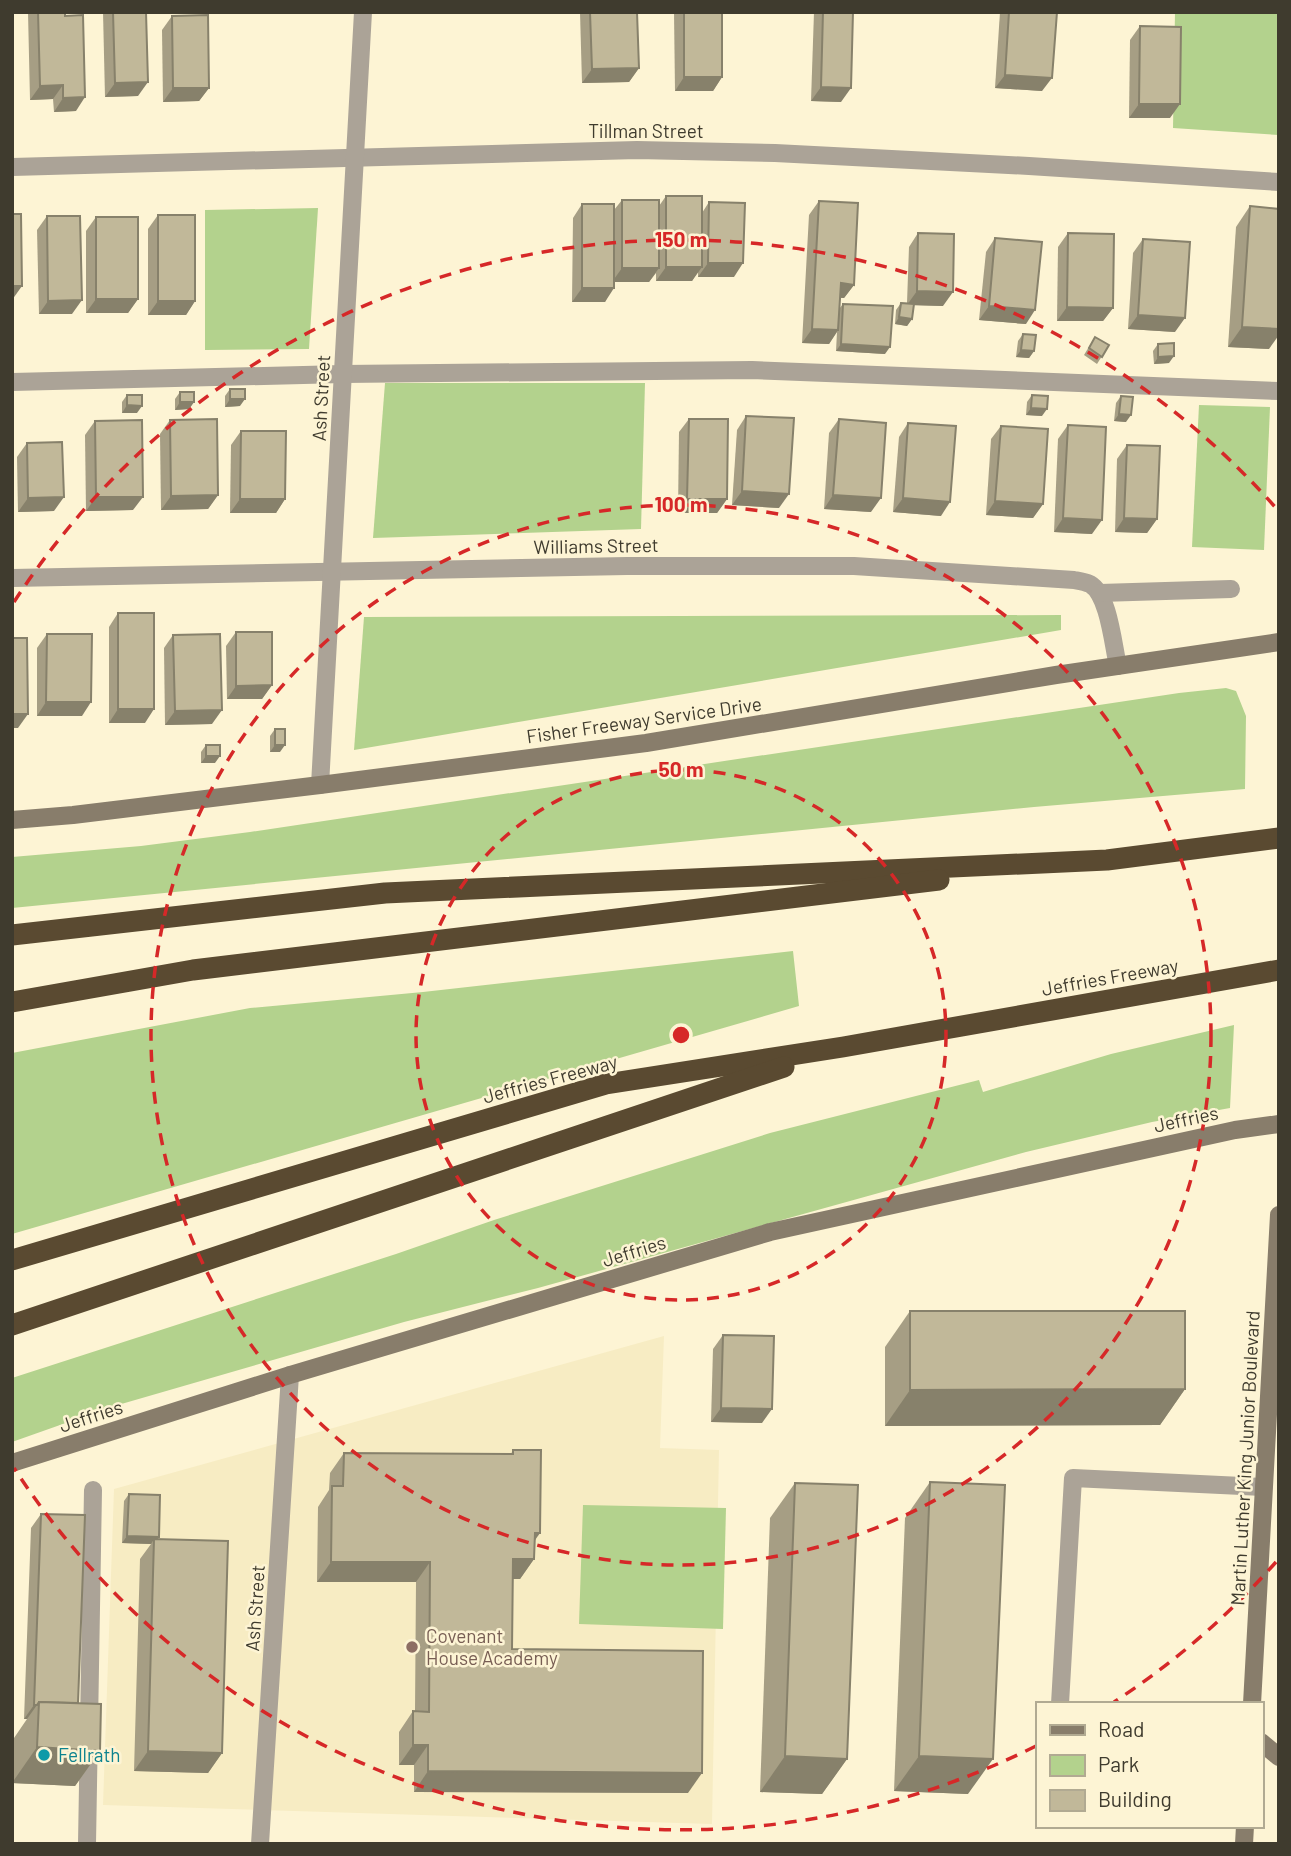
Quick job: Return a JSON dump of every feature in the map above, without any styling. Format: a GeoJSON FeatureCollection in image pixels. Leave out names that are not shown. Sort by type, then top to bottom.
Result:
{"type":"FeatureCollection","features":[{"type":"Feature","properties":{"kind":"highway"},"geometry":{"type":"LineString","coordinates":[[12,1002],[193,970],[1279,838]]}},
{"type":"Feature","properties":{"kind":"highway"},"geometry":{"type":"LineString","coordinates":[[12,935],[385,893],[1107,860]]}},
{"type":"Feature","properties":{"kind":"highway","name":"Jeffries Freeway"},"geometry":{"type":"LineString","coordinates":[[12,1260],[606,1084],[844,1046],[1279,970]]}},
{"type":"Feature","properties":{"kind":"highway"},"geometry":{"type":"LineString","coordinates":[[12,1325],[844,1046]]}},
{"type":"Feature","properties":{"kind":"street","name":"Ash Street"},"geometry":{"type":"LineString","coordinates":[[320,785],[363,12]]}},
{"type":"Feature","properties":{"kind":"street","name":"Tillman Street"},"geometry":{"type":"LineString","coordinates":[[12,167],[637,150],[775,153],[1279,182]]}},
{"type":"Feature","properties":{"kind":"street"},"geometry":{"type":"LineString","coordinates":[[12,382],[343,374],[752,370],[1279,391]]}},
{"type":"Feature","properties":{"kind":"street","name":"Williams Street"},"geometry":{"type":"LineString","coordinates":[[12,578],[627,566],[854,566],[1074,580],[1089,584],[1100,593]]}},
{"type":"Feature","properties":{"kind":"street"},"geometry":{"type":"LineString","coordinates":[[1118,666],[1100,593],[1231,589]]}},
{"type":"Feature","properties":{"kind":"street","name":"Fisher Freeway Service Drive"},"geometry":{"type":"LineString","coordinates":[[12,820],[74,815],[646,743],[1279,642]]}},
{"type":"Feature","properties":{"kind":"street","name":"Jeffries"},"geometry":{"type":"LineString","coordinates":[[12,1463],[290,1375],[770,1232],[1235,1130],[1279,1124]]}},
{"type":"Feature","properties":{"kind":"street","name":"Martin Luther King Junior Boulevard"},"geometry":{"type":"LineString","coordinates":[[1252,1702],[1279,1215]]}},
{"type":"Feature","properties":{"kind":"street","name":"Ash Street"},"geometry":{"type":"LineString","coordinates":[[260,1844],[290,1375]]}},
{"type":"Feature","properties":{"kind":"street"},"geometry":{"type":"LineString","coordinates":[[1060,1702],[1073,1478],[1263,1487]]}},
{"type":"Feature","properties":{"kind":"street"},"geometry":{"type":"LineString","coordinates":[[87,1844],[93,1490]]}},
{"type":"Feature","properties":{"kind":"street"},"geometry":{"type":"LineString","coordinates":[[1263,1744],[1279,1757]]}},
{"type":"Feature","properties":{"kind":"shaded area","name":"Covenant House Academy"},"geometry":{"type":"Polygon","coordinates":[[[664,1336],[660,1448],[719,1450],[712,1824],[103,1805],[114,1489],[664,1336]]]}},
{"type":"Feature","properties":{"kind":"green space"},"geometry":{"type":"Polygon","coordinates":[[[1175,12],[1279,12],[1279,135],[1173,128],[1175,12]]]}},
{"type":"Feature","properties":{"kind":"green space"},"geometry":{"type":"Polygon","coordinates":[[[318,208],[309,349],[205,350],[205,210],[318,208]]]}},
{"type":"Feature","properties":{"kind":"green space"},"geometry":{"type":"Polygon","coordinates":[[[385,383],[645,383],[641,529],[373,538],[385,383]]]}},
{"type":"Feature","properties":{"kind":"green space"},"geometry":{"type":"Polygon","coordinates":[[[1199,405],[1270,407],[1264,550],[1192,547],[1199,405]]]}},
{"type":"Feature","properties":{"kind":"green space"},"geometry":{"type":"Polygon","coordinates":[[[1061,615],[1061,630],[354,750],[364,617],[1061,615]]]}},
{"type":"Feature","properties":{"kind":"green space"},"geometry":{"type":"Polygon","coordinates":[[[1226,688],[1236,691],[1246,716],[1245,789],[1034,807],[12,908],[12,857],[141,846],[250,832],[1226,688]]]}},
{"type":"Feature","properties":{"kind":"green space"},"geometry":{"type":"Polygon","coordinates":[[[793,951],[799,1006],[12,1234],[12,1053],[250,1008],[423,992],[793,951]]]}},
{"type":"Feature","properties":{"kind":"green space"},"geometry":{"type":"Polygon","coordinates":[[[1234,1025],[1230,1108],[1152,1122],[1026,1152],[538,1288],[404,1322],[111,1407],[12,1442],[12,1378],[494,1220],[770,1133],[979,1080],[983,1092],[1111,1054],[1234,1025]]]}},
{"type":"Feature","properties":{"kind":"green space"},"geometry":{"type":"Polygon","coordinates":[[[583,1505],[726,1508],[723,1629],[579,1624],[583,1505]]]}},
{"type":"Feature","properties":{"kind":"building"},"geometry":{"type":"Polygon","coordinates":[[[38,12],[65,12],[65,16],[83,15],[85,97],[63,98],[63,85],[40,86],[38,12]]]}},
{"type":"Feature","properties":{"kind":"building"},"geometry":{"type":"Polygon","coordinates":[[[113,12],[146,12],[148,82],[115,83],[113,12]]]}},
{"type":"Feature","properties":{"kind":"building"},"geometry":{"type":"Polygon","coordinates":[[[590,12],[637,12],[639,68],[592,69],[590,12]]]}},
{"type":"Feature","properties":{"kind":"building"},"geometry":{"type":"Polygon","coordinates":[[[684,12],[722,12],[722,77],[684,77],[684,12]]]}},
{"type":"Feature","properties":{"kind":"building"},"geometry":{"type":"Polygon","coordinates":[[[823,12],[853,12],[851,88],[821,87],[823,12]]]}},
{"type":"Feature","properties":{"kind":"building"},"geometry":{"type":"Polygon","coordinates":[[[1009,12],[1057,12],[1052,78],[1005,75],[1009,12]]]}},
{"type":"Feature","properties":{"kind":"building"},"geometry":{"type":"Polygon","coordinates":[[[208,15],[209,88],[173,88],[172,16],[208,15]]]}},
{"type":"Feature","properties":{"kind":"building"},"geometry":{"type":"Polygon","coordinates":[[[1140,26],[1181,27],[1180,104],[1139,104],[1140,26]]]}},
{"type":"Feature","properties":{"kind":"building"},"geometry":{"type":"Polygon","coordinates":[[[666,196],[702,196],[702,267],[666,267],[666,196]]]}},
{"type":"Feature","properties":{"kind":"building"},"geometry":{"type":"Polygon","coordinates":[[[622,200],[659,200],[659,268],[622,268],[622,200]]]}},
{"type":"Feature","properties":{"kind":"building"},"geometry":{"type":"Polygon","coordinates":[[[819,201],[858,203],[854,285],[841,283],[838,330],[812,329],[819,201]]]}},
{"type":"Feature","properties":{"kind":"building"},"geometry":{"type":"Polygon","coordinates":[[[709,202],[745,203],[743,263],[708,263],[709,202]]]}},
{"type":"Feature","properties":{"kind":"building"},"geometry":{"type":"Polygon","coordinates":[[[582,204],[614,204],[614,288],[582,288],[582,204]]]}},
{"type":"Feature","properties":{"kind":"building"},"geometry":{"type":"Polygon","coordinates":[[[1250,206],[1279,209],[1279,329],[1242,327],[1250,206]]]}},
{"type":"Feature","properties":{"kind":"building"},"geometry":{"type":"Polygon","coordinates":[[[12,214],[21,214],[22,286],[12,286],[12,214]]]}},
{"type":"Feature","properties":{"kind":"building"},"geometry":{"type":"Polygon","coordinates":[[[158,215],[195,215],[195,301],[158,301],[158,215]]]}},
{"type":"Feature","properties":{"kind":"building"},"geometry":{"type":"Polygon","coordinates":[[[47,216],[80,216],[82,300],[48,301],[47,216]]]}},
{"type":"Feature","properties":{"kind":"building"},"geometry":{"type":"Polygon","coordinates":[[[96,217],[138,217],[138,299],[96,299],[96,217]]]}},
{"type":"Feature","properties":{"kind":"building"},"geometry":{"type":"Polygon","coordinates":[[[918,233],[954,234],[953,292],[917,291],[918,233]]]}},
{"type":"Feature","properties":{"kind":"building"},"geometry":{"type":"Polygon","coordinates":[[[1068,233],[1114,234],[1113,308],[1067,307],[1068,233]]]}},
{"type":"Feature","properties":{"kind":"building"},"geometry":{"type":"Polygon","coordinates":[[[995,238],[1042,242],[1035,310],[989,306],[995,238]]]}},
{"type":"Feature","properties":{"kind":"building"},"geometry":{"type":"Polygon","coordinates":[[[1143,239],[1190,242],[1185,318],[1138,315],[1143,239]]]}},
{"type":"Feature","properties":{"kind":"building"},"geometry":{"type":"Polygon","coordinates":[[[901,303],[914,304],[912,319],[899,317],[901,303]]]}},
{"type":"Feature","properties":{"kind":"building"},"geometry":{"type":"Polygon","coordinates":[[[843,304],[893,306],[890,347],[841,344],[843,304]]]}},
{"type":"Feature","properties":{"kind":"building"},"geometry":{"type":"Polygon","coordinates":[[[1023,334],[1036,335],[1034,351],[1021,350],[1023,334]]]}},
{"type":"Feature","properties":{"kind":"building"},"geometry":{"type":"Polygon","coordinates":[[[1095,337],[1109,345],[1102,357],[1089,348],[1095,337]]]}},
{"type":"Feature","properties":{"kind":"building"},"geometry":{"type":"Polygon","coordinates":[[[1174,343],[1174,356],[1158,357],[1158,344],[1174,343]]]}},
{"type":"Feature","properties":{"kind":"building"},"geometry":{"type":"Polygon","coordinates":[[[230,389],[245,389],[245,399],[230,399],[230,389]]]}},
{"type":"Feature","properties":{"kind":"building"},"geometry":{"type":"Polygon","coordinates":[[[180,392],[194,392],[194,402],[180,402],[180,392]]]}},
{"type":"Feature","properties":{"kind":"building"},"geometry":{"type":"Polygon","coordinates":[[[127,395],[142,395],[142,406],[127,405],[127,395]]]}},
{"type":"Feature","properties":{"kind":"building"},"geometry":{"type":"Polygon","coordinates":[[[1032,395],[1048,396],[1047,409],[1031,408],[1032,395]]]}},
{"type":"Feature","properties":{"kind":"building"},"geometry":{"type":"Polygon","coordinates":[[[1121,396],[1133,397],[1131,415],[1119,414],[1121,396]]]}},
{"type":"Feature","properties":{"kind":"building"},"geometry":{"type":"Polygon","coordinates":[[[746,416],[794,418],[789,494],[742,491],[746,416]]]}},
{"type":"Feature","properties":{"kind":"building"},"geometry":{"type":"Polygon","coordinates":[[[217,419],[218,495],[171,496],[170,420],[217,419]]]}},
{"type":"Feature","properties":{"kind":"building"},"geometry":{"type":"Polygon","coordinates":[[[689,419],[728,419],[727,499],[687,499],[689,419]]]}},
{"type":"Feature","properties":{"kind":"building"},"geometry":{"type":"Polygon","coordinates":[[[839,419],[886,423],[881,498],[833,495],[839,419]]]}},
{"type":"Feature","properties":{"kind":"building"},"geometry":{"type":"Polygon","coordinates":[[[142,420],[143,497],[96,497],[95,421],[142,420]]]}},
{"type":"Feature","properties":{"kind":"building"},"geometry":{"type":"Polygon","coordinates":[[[908,423],[956,426],[950,502],[903,498],[908,423]]]}},
{"type":"Feature","properties":{"kind":"building"},"geometry":{"type":"Polygon","coordinates":[[[1068,425],[1106,427],[1102,520],[1063,518],[1068,425]]]}},
{"type":"Feature","properties":{"kind":"building"},"geometry":{"type":"Polygon","coordinates":[[[1001,426],[1048,429],[1043,504],[995,501],[1001,426]]]}},
{"type":"Feature","properties":{"kind":"building"},"geometry":{"type":"Polygon","coordinates":[[[241,431],[286,431],[285,499],[240,499],[241,431]]]}},
{"type":"Feature","properties":{"kind":"building"},"geometry":{"type":"Polygon","coordinates":[[[62,442],[64,497],[28,498],[27,443],[62,442]]]}},
{"type":"Feature","properties":{"kind":"building"},"geometry":{"type":"Polygon","coordinates":[[[1127,445],[1160,446],[1157,519],[1124,518],[1127,445]]]}},
{"type":"Feature","properties":{"kind":"building"},"geometry":{"type":"Polygon","coordinates":[[[118,613],[154,613],[154,709],[118,709],[118,613]]]}},
{"type":"Feature","properties":{"kind":"building"},"geometry":{"type":"Polygon","coordinates":[[[236,632],[272,632],[272,685],[236,686],[236,632]]]}},
{"type":"Feature","properties":{"kind":"building"},"geometry":{"type":"Polygon","coordinates":[[[47,634],[92,634],[91,702],[46,702],[47,634]]]}},
{"type":"Feature","properties":{"kind":"building"},"geometry":{"type":"Polygon","coordinates":[[[220,634],[222,710],[175,711],[173,635],[220,634]]]}},
{"type":"Feature","properties":{"kind":"building"},"geometry":{"type":"Polygon","coordinates":[[[12,638],[27,638],[28,714],[12,714],[12,638]]]}},
{"type":"Feature","properties":{"kind":"building"},"geometry":{"type":"Polygon","coordinates":[[[275,729],[285,729],[285,745],[275,745],[275,729]]]}},
{"type":"Feature","properties":{"kind":"building"},"geometry":{"type":"Polygon","coordinates":[[[206,745],[220,745],[220,756],[206,756],[206,745]]]}},
{"type":"Feature","properties":{"kind":"building"},"geometry":{"type":"Polygon","coordinates":[[[910,1311],[1185,1311],[1185,1389],[910,1390],[910,1311]]]}},
{"type":"Feature","properties":{"kind":"building"},"geometry":{"type":"Polygon","coordinates":[[[723,1335],[774,1336],[772,1409],[721,1408],[723,1335]]]}},
{"type":"Feature","properties":{"kind":"building","name":"Covenant House Academy"},"geometry":{"type":"Polygon","coordinates":[[[513,1450],[541,1450],[540,1533],[535,1533],[534,1559],[513,1559],[512,1649],[703,1651],[702,1773],[428,1771],[428,1745],[413,1745],[413,1711],[429,1712],[430,1562],[331,1562],[332,1486],[343,1486],[344,1453],[513,1454],[513,1450]]]}},
{"type":"Feature","properties":{"kind":"building"},"geometry":{"type":"Polygon","coordinates":[[[930,1482],[1005,1485],[993,1759],[919,1756],[930,1482]]]}},
{"type":"Feature","properties":{"kind":"building"},"geometry":{"type":"Polygon","coordinates":[[[795,1483],[858,1485],[847,1759],[785,1756],[795,1483]]]}},
{"type":"Feature","properties":{"kind":"building"},"geometry":{"type":"Polygon","coordinates":[[[129,1494],[160,1495],[159,1537],[127,1536],[129,1494]]]}},
{"type":"Feature","properties":{"kind":"building"},"geometry":{"type":"Polygon","coordinates":[[[41,1514],[85,1515],[78,1703],[39,1702],[34,1705],[41,1514]]]}},
{"type":"Feature","properties":{"kind":"building"},"geometry":{"type":"Polygon","coordinates":[[[154,1539],[228,1541],[222,1753],[148,1751],[154,1539]]]}},
{"type":"Feature","properties":{"kind":"building"},"geometry":{"type":"Polygon","coordinates":[[[39,1702],[101,1704],[100,1751],[37,1747],[39,1702]]]}},
{"type":"Feature","properties":{"kind":"place","name":"Covenant House Academy"},"geometry":{"type":"Point","coordinates":[412,1647]}},
{"type":"Feature","properties":{"kind":"place","name":"Fellrath"},"geometry":{"type":"Point","coordinates":[44,1755]}}]}
